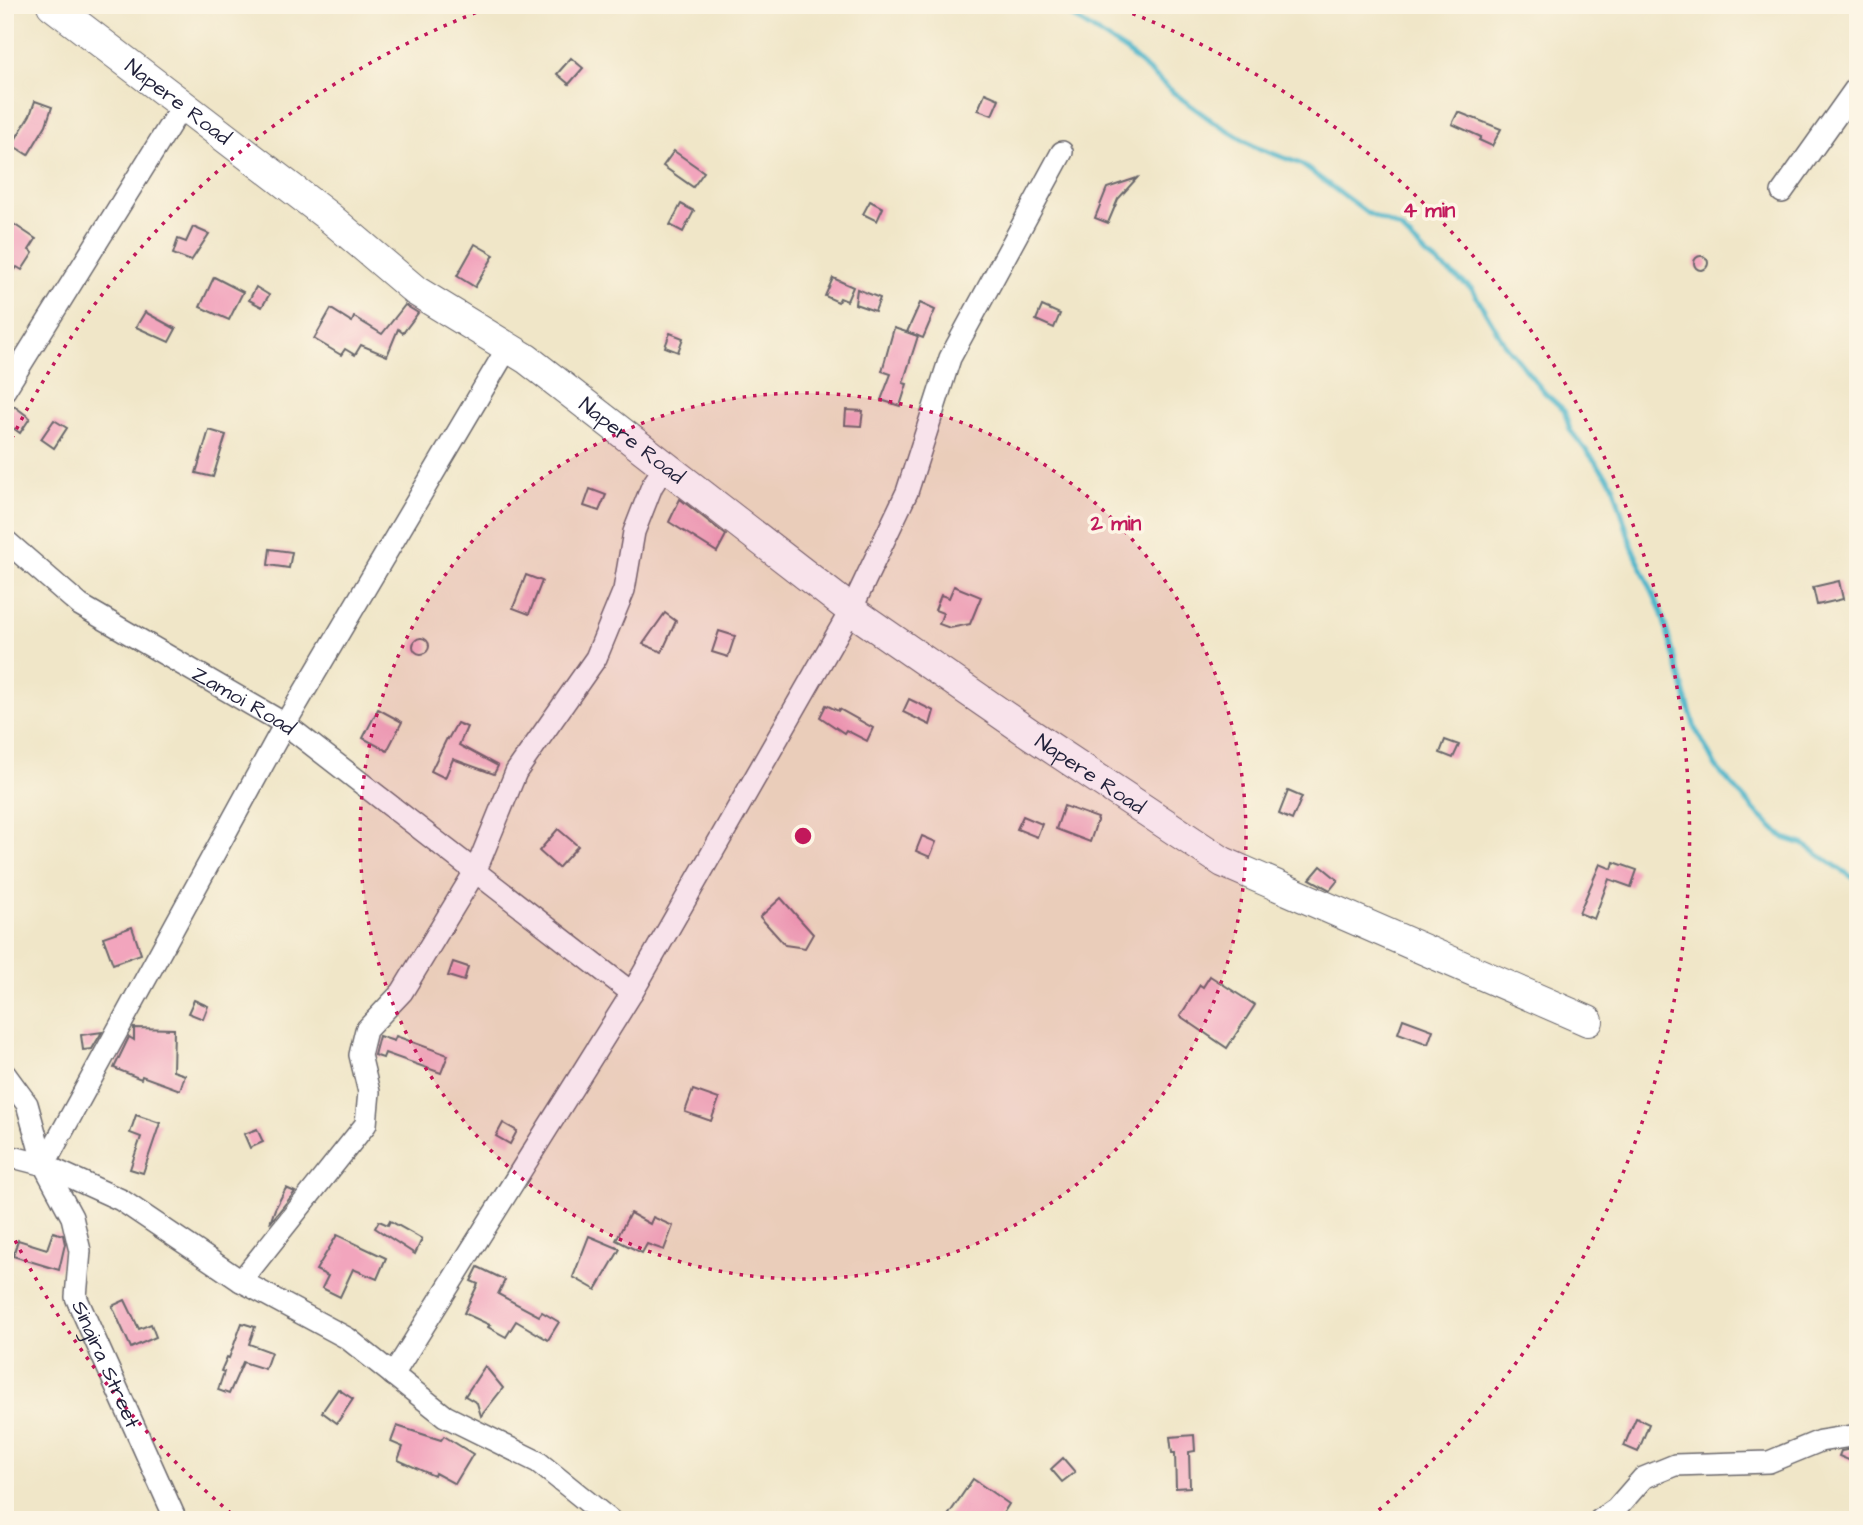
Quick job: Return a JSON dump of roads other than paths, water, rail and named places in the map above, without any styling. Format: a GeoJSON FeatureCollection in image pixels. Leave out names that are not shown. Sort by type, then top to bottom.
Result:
{"type":"FeatureCollection","features":[{"type":"Feature","properties":{"kind":"street","name":"Napere Road"},"geometry":{"type":"LineString","coordinates":[[52,5],[329,217],[415,290],[508,347],[850,610],[1032,736],[1223,862],[1588,1021]]}},
{"type":"Feature","properties":{"kind":"street"},"geometry":{"type":"LineString","coordinates":[[1782,192],[1858,85]]}},
{"type":"Feature","properties":{"kind":"street"},"geometry":{"type":"LineString","coordinates":[[5,390],[183,104]]}},
{"type":"Feature","properties":{"kind":"street"},"geometry":{"type":"LineString","coordinates":[[393,1375],[632,993],[850,610],[906,492],[950,358],[1062,152]]}},
{"type":"Feature","properties":{"kind":"street"},"geometry":{"type":"LineString","coordinates":[[44,1166],[285,724],[508,347]]}},
{"type":"Feature","properties":{"kind":"street"},"geometry":{"type":"LineString","coordinates":[[241,1281],[366,1125],[369,1092],[360,1055],[366,1030],[402,992],[476,870],[516,772],[596,658],[624,590],[634,532],[652,486],[665,466]]}},
{"type":"Feature","properties":{"kind":"street","name":"Zamoi Road"},"geometry":{"type":"LineString","coordinates":[[5,540],[80,605],[285,724],[632,993]]}},
{"type":"Feature","properties":{"kind":"street","name":"Singira Street"},"geometry":{"type":"LineString","coordinates":[[5,1074],[27,1104],[44,1166],[72,1217],[80,1251],[76,1297],[176,1520]]}},
{"type":"Feature","properties":{"kind":"street"},"geometry":{"type":"LineString","coordinates":[[5,1155],[44,1166],[121,1200],[241,1281],[347,1338],[446,1416],[538,1462],[610,1520]]}},
{"type":"Feature","properties":{"kind":"street"},"geometry":{"type":"LineString","coordinates":[[1600,1520],[1616,1510],[1643,1478],[1675,1465],[1769,1462],[1821,1441],[1858,1435]]}},
{"type":"Feature","properties":{"kind":"waterway"},"geometry":{"type":"LineString","coordinates":[[1054,5],[1126,51],[1174,93],[1212,121],[1255,147],[1301,164],[1367,213],[1400,228],[1428,256],[1472,289],[1504,343],[1545,393],[1564,410],[1570,430],[1613,484],[1632,547],[1661,611],[1695,728],[1716,767],[1758,814],[1784,838],[1803,844],[1858,881]]}}]}
